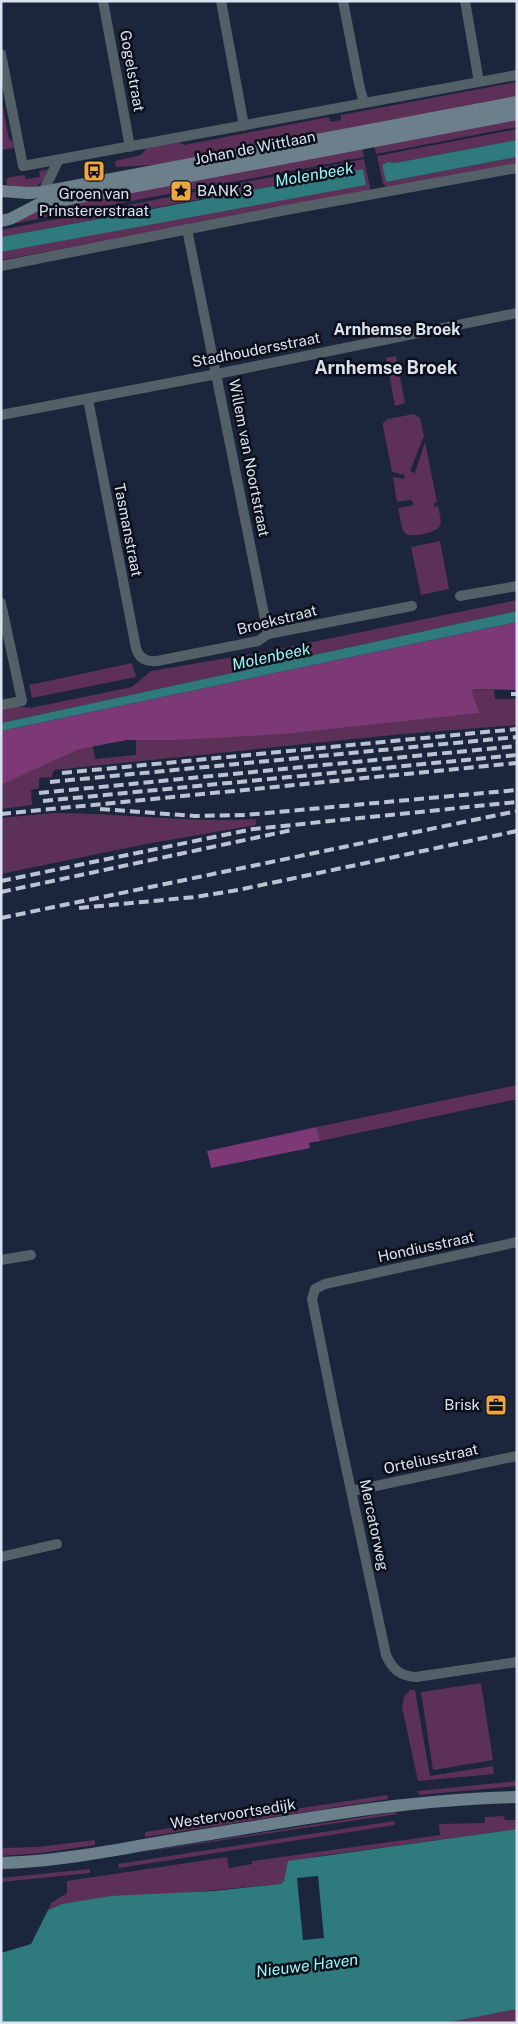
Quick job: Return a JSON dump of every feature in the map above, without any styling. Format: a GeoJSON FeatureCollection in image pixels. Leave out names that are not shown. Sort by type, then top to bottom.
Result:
{"type":"FeatureCollection","features":[{"type":"Feature","properties":{"kind":"main road","name":"Johan de Wittlaan"},"geometry":{"type":"LineString","coordinates":[[1,191],[43,192],[517,102]]}},
{"type":"Feature","properties":{"kind":"main road","name":"Johan de Wittlaan"},"geometry":{"type":"LineString","coordinates":[[1,221],[10,219],[37,205],[517,114]]}},
{"type":"Feature","properties":{"kind":"main road","name":"Westervoortsedijk"},"geometry":{"type":"LineString","coordinates":[[470,1798],[517,1790]]}},
{"type":"Feature","properties":{"kind":"main road","name":"Westervoortsedijk"},"geometry":{"type":"LineString","coordinates":[[1,1863],[41,1860],[119,1849],[404,1804],[470,1798],[517,1797]]}},
{"type":"Feature","properties":{"kind":"street","name":"Gogelstraat"},"geometry":{"type":"LineString","coordinates":[[104,1],[130,147]]}},
{"type":"Feature","properties":{"kind":"street"},"geometry":{"type":"LineString","coordinates":[[221,1],[244,126]]}},
{"type":"Feature","properties":{"kind":"street"},"geometry":{"type":"LineString","coordinates":[[343,1],[364,103]]}},
{"type":"Feature","properties":{"kind":"street"},"geometry":{"type":"LineString","coordinates":[[465,1],[479,82]]}},
{"type":"Feature","properties":{"kind":"street","name":"Johan de Wittlaan"},"geometry":{"type":"LineString","coordinates":[[1,54],[23,166],[517,75]]}},
{"type":"Feature","properties":{"kind":"street"},"geometry":{"type":"LineString","coordinates":[[43,192],[58,161]]}},
{"type":"Feature","properties":{"kind":"street"},"geometry":{"type":"LineString","coordinates":[[1,266],[517,168]]}},
{"type":"Feature","properties":{"kind":"street","name":"Willem van Noortstraat"},"geometry":{"type":"LineString","coordinates":[[187,230],[268,634]]}},
{"type":"Feature","properties":{"kind":"street","name":"Stadhoudersstraat"},"geometry":{"type":"LineString","coordinates":[[1,415],[217,374],[517,313]]}},
{"type":"Feature","properties":{"kind":"street","name":"Tasmanstraat"},"geometry":{"type":"LineString","coordinates":[[88,399],[136,648],[142,659],[149,662]]}},
{"type":"Feature","properties":{"kind":"street"},"geometry":{"type":"LineString","coordinates":[[460,596],[517,586]]}},
{"type":"Feature","properties":{"kind":"street"},"geometry":{"type":"LineString","coordinates":[[1,603],[22,701],[1,704]]}},
{"type":"Feature","properties":{"kind":"street","name":"Broekstraat"},"geometry":{"type":"LineString","coordinates":[[149,662],[258,641],[268,634],[412,606]]}},
{"type":"Feature","properties":{"kind":"street","name":"Hondiusstraat"},"geometry":{"type":"LineString","coordinates":[[342,1280],[517,1242]]}},
{"type":"Feature","properties":{"kind":"street"},"geometry":{"type":"LineString","coordinates":[[1,1260],[31,1255]]}},
{"type":"Feature","properties":{"kind":"street","name":"Mercatorweg"},"geometry":{"type":"LineString","coordinates":[[342,1280],[325,1284],[315,1289],[312,1299],[386,1655],[394,1669],[402,1675],[416,1677],[517,1662]]}},
{"type":"Feature","properties":{"kind":"street","name":"Orteliusstraat"},"geometry":{"type":"LineString","coordinates":[[352,1491],[517,1456]]}},
{"type":"Feature","properties":{"kind":"street"},"geometry":{"type":"LineString","coordinates":[[1,1557],[57,1544]]}},
{"type":"Feature","properties":{"kind":"shaded area"},"geometry":{"type":"Polygon","coordinates":[[[517,82],[517,98],[167,164],[116,167],[115,161],[141,155],[147,148],[179,142],[184,145],[329,117],[330,122],[341,120],[341,115],[517,82]]]}},
{"type":"Feature","properties":{"kind":"shaded area"},"geometry":{"type":"Polygon","coordinates":[[[1,99],[9,139],[13,142],[14,148],[1,150],[1,99]]]}},
{"type":"Feature","properties":{"kind":"shaded area"},"geometry":{"type":"Polygon","coordinates":[[[517,117],[517,127],[376,154],[374,144],[517,117]]]}},
{"type":"Feature","properties":{"kind":"shaded area"},"geometry":{"type":"Polygon","coordinates":[[[517,129],[517,140],[395,163],[388,162],[382,165],[386,182],[517,157],[517,164],[388,188],[383,184],[377,156],[517,129]]]}},
{"type":"Feature","properties":{"kind":"shaded area"},"geometry":{"type":"Polygon","coordinates":[[[362,146],[364,157],[185,191],[181,189],[178,192],[12,224],[35,210],[362,146]]]}},
{"type":"Feature","properties":{"kind":"shaded area"},"geometry":{"type":"Polygon","coordinates":[[[364,159],[371,192],[1,260],[1,252],[363,169],[209,198],[209,195],[207,198],[1,237],[1,230],[364,159]]]}},
{"type":"Feature","properties":{"kind":"shaded area"},"geometry":{"type":"Polygon","coordinates":[[[52,169],[42,182],[33,187],[7,185],[6,180],[10,177],[24,175],[26,179],[40,177],[39,171],[52,169]]]}},
{"type":"Feature","properties":{"kind":"shaded area"},"geometry":{"type":"Polygon","coordinates":[[[396,356],[405,403],[395,406],[386,358],[396,356]]]}},
{"type":"Feature","properties":{"kind":"shaded area"},"geometry":{"type":"Polygon","coordinates":[[[414,414],[420,418],[424,436],[410,471],[415,473],[425,442],[437,502],[434,503],[434,507],[438,506],[441,521],[440,526],[434,530],[424,534],[409,535],[404,532],[398,508],[414,505],[411,500],[397,502],[393,477],[404,479],[405,475],[392,472],[383,423],[388,419],[414,414]]]}},
{"type":"Feature","properties":{"kind":"shaded area"},"geometry":{"type":"Polygon","coordinates":[[[440,541],[449,589],[421,595],[411,547],[440,541]]]}},
{"type":"Feature","properties":{"kind":"shaded area"},"geometry":{"type":"Polygon","coordinates":[[[517,600],[517,611],[1,723],[1,709],[15,706],[30,708],[132,687],[151,671],[264,652],[517,600]]]}},
{"type":"Feature","properties":{"kind":"shaded area"},"geometry":{"type":"Polygon","coordinates":[[[517,622],[517,690],[471,689],[479,713],[283,734],[176,740],[127,740],[80,749],[1,785],[1,731],[517,622]]]}},
{"type":"Feature","properties":{"kind":"shaded area"},"geometry":{"type":"Polygon","coordinates":[[[132,663],[136,677],[32,698],[29,685],[132,663]]]}},
{"type":"Feature","properties":{"kind":"shaded area"},"geometry":{"type":"Polygon","coordinates":[[[470,689],[494,690],[495,699],[517,699],[517,725],[403,734],[54,770],[52,777],[39,778],[39,788],[31,790],[32,805],[1,809],[1,785],[80,749],[93,746],[95,759],[136,755],[136,740],[176,740],[478,713],[470,689]]]}},
{"type":"Feature","properties":{"kind":"shaded area"},"geometry":{"type":"Polygon","coordinates":[[[53,813],[205,820],[256,819],[256,825],[146,844],[1,874],[1,818],[53,813]]]}},
{"type":"Feature","properties":{"kind":"shaded area"},"geometry":{"type":"Polygon","coordinates":[[[517,1085],[517,1099],[320,1141],[317,1127],[517,1085]]]}},
{"type":"Feature","properties":{"kind":"shaded area"},"geometry":{"type":"Polygon","coordinates":[[[317,1127],[320,1141],[309,1143],[310,1148],[211,1168],[207,1151],[317,1127]]]}},
{"type":"Feature","properties":{"kind":"shaded area"},"geometry":{"type":"Polygon","coordinates":[[[481,1683],[493,1760],[433,1770],[421,1692],[481,1683]]]}},
{"type":"Feature","properties":{"kind":"shaded area"},"geometry":{"type":"Polygon","coordinates":[[[410,1690],[415,1690],[430,1776],[493,1766],[494,1774],[418,1781],[402,1707],[404,1697],[410,1690]]]}},
{"type":"Feature","properties":{"kind":"shaded area"},"geometry":{"type":"Polygon","coordinates":[[[517,1781],[517,1786],[419,1795],[418,1791],[517,1781]]]}},
{"type":"Feature","properties":{"kind":"shaded area"},"geometry":{"type":"Polygon","coordinates":[[[387,1795],[388,1799],[145,1837],[145,1832],[387,1795]]]}},
{"type":"Feature","properties":{"kind":"shaded area"},"geometry":{"type":"Polygon","coordinates":[[[394,1812],[398,1814],[136,1853],[171,1847],[394,1812]]]}},
{"type":"Feature","properties":{"kind":"shaded area"},"geometry":{"type":"Polygon","coordinates":[[[504,1816],[505,1820],[517,1820],[517,1829],[313,1857],[281,1884],[62,1904],[48,1910],[51,1903],[67,1893],[67,1881],[227,1857],[229,1868],[252,1864],[252,1861],[440,1835],[439,1824],[485,1823],[485,1817],[504,1816]]]}},
{"type":"Feature","properties":{"kind":"shaded area"},"geometry":{"type":"Polygon","coordinates":[[[394,1821],[395,1825],[119,1868],[118,1864],[394,1821]]]}},
{"type":"Feature","properties":{"kind":"shaded area"},"geometry":{"type":"Polygon","coordinates":[[[95,1840],[95,1845],[42,1853],[1,1856],[1,1848],[38,1847],[95,1840]]]}},
{"type":"Feature","properties":{"kind":"shaded area"},"geometry":{"type":"Polygon","coordinates":[[[90,1869],[90,1873],[1,1882],[1,1878],[90,1869]]]}},
{"type":"Feature","properties":{"kind":"shaded area"},"geometry":{"type":"Polygon","coordinates":[[[513,2008],[517,2009],[517,2023],[445,2023],[513,2008]]]}},
{"type":"Feature","properties":{"kind":"water"},"geometry":{"type":"Polygon","coordinates":[[[517,140],[517,157],[386,182],[382,165],[388,162],[395,163],[517,140]]]}},
{"type":"Feature","properties":{"kind":"water"},"geometry":{"type":"Polygon","coordinates":[[[363,169],[366,185],[1,252],[1,237],[206,199],[206,195],[210,198],[363,169]]]}},
{"type":"Feature","properties":{"kind":"water"},"geometry":{"type":"Polygon","coordinates":[[[517,611],[517,622],[1,731],[1,723],[517,611]]]}},
{"type":"Feature","properties":{"kind":"water","name":"Nieuwe Haven"},"geometry":{"type":"Polygon","coordinates":[[[517,1829],[517,2009],[445,2023],[1,2023],[1,1953],[31,1944],[48,1910],[62,1904],[111,1896],[214,1891],[281,1884],[284,1881],[288,1861],[517,1829]]]}},
{"type":"Feature","properties":{"kind":"pier"},"geometry":{"type":"Polygon","coordinates":[[[318,1876],[324,1938],[303,1940],[297,1878],[318,1876]]]}},
{"type":"Feature","properties":{"kind":"railway"},"geometry":{"type":"LineString","coordinates":[[511,694],[517,694]]}},
{"type":"Feature","properties":{"kind":"railway"},"geometry":{"type":"LineString","coordinates":[[62,773],[517,729]]}},
{"type":"Feature","properties":{"kind":"railway"},"geometry":{"type":"LineString","coordinates":[[50,782],[517,737]]}},
{"type":"Feature","properties":{"kind":"railway"},"geometry":{"type":"LineString","coordinates":[[39,793],[517,746]]}},
{"type":"Feature","properties":{"kind":"railway"},"geometry":{"type":"LineString","coordinates":[[43,801],[517,755]]}},
{"type":"Feature","properties":{"kind":"railway"},"geometry":{"type":"LineString","coordinates":[[1,814],[517,763]]}},
{"type":"Feature","properties":{"kind":"railway"},"geometry":{"type":"LineString","coordinates":[[100,809],[195,816],[245,815],[517,790]]}},
{"type":"Feature","properties":{"kind":"railway"},"geometry":{"type":"LineString","coordinates":[[1,881],[253,829],[517,802]]}},
{"type":"Feature","properties":{"kind":"railway"},"geometry":{"type":"LineString","coordinates":[[1,918],[517,811]]}},
{"type":"Feature","properties":{"kind":"railway"},"geometry":{"type":"LineString","coordinates":[[1,892],[292,830]]}},
{"type":"Feature","properties":{"kind":"railway"},"geometry":{"type":"LineString","coordinates":[[79,908],[195,897],[238,890],[517,831]]}},
{"type":"Feature","properties":{"kind":"place","name":"Groen van Prinstererstraat"},"geometry":{"type":"Point","coordinates":[94,171]}},
{"type":"Feature","properties":{"kind":"place","name":"BANK 3"},"geometry":{"type":"Point","coordinates":[181,191]}},
{"type":"Feature","properties":{"kind":"place","name":"Brisk"},"geometry":{"type":"Point","coordinates":[496,1405]}},
{"type":"Feature","properties":{"kind":"district","name":"Arnhemse Broek"},"geometry":{"type":"Point","coordinates":[397,329]}},
{"type":"Feature","properties":{"kind":"district","name":"Arnhemse Broek"},"geometry":{"type":"Point","coordinates":[386,368]}},
{"type":"Feature","properties":{"kind":"water label","name":"Molenbeek"},"geometry":{"type":"Point","coordinates":[314,174]}},
{"type":"Feature","properties":{"kind":"water label","name":"Molenbeek"},"geometry":{"type":"Point","coordinates":[271,656]}}]}
